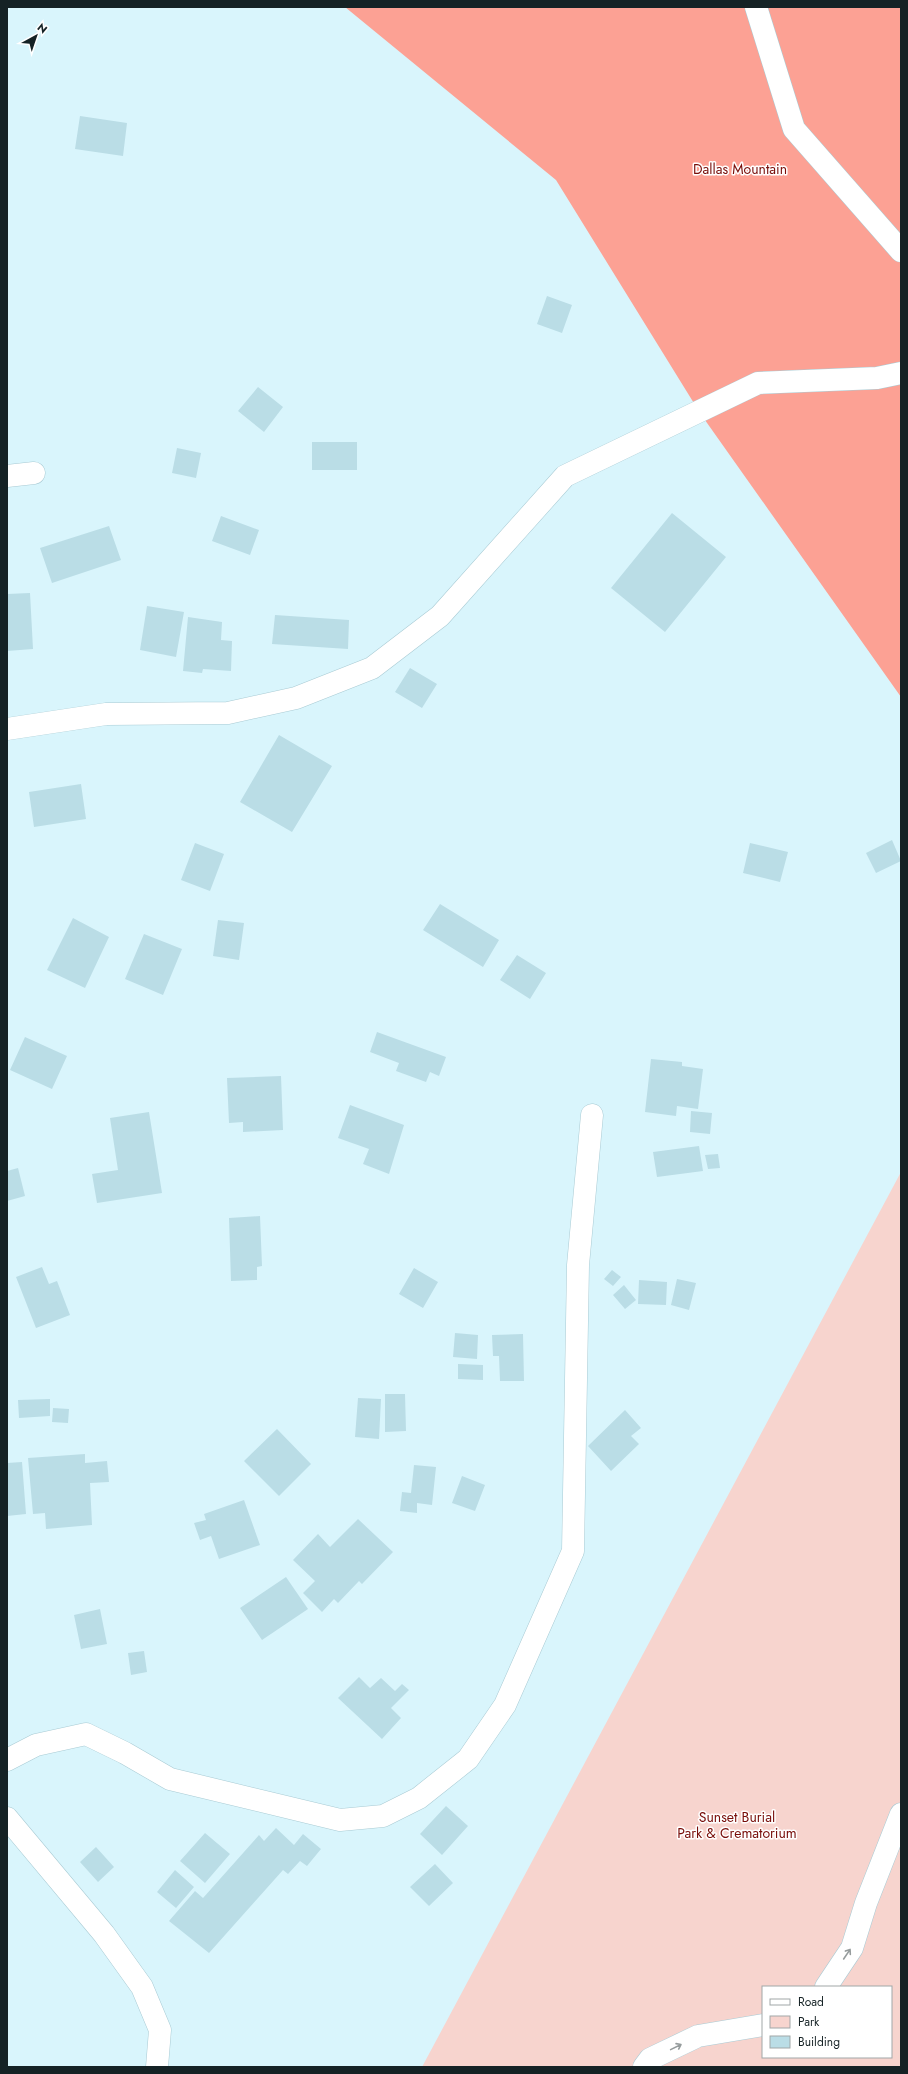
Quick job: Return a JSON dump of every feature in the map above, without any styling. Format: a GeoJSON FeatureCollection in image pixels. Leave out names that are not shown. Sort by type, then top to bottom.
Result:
{"type":"FeatureCollection","features":[{"type":"Feature","properties":{"kind":"street"},"geometry":{"type":"LineString","coordinates":[[756,7],[794,129],[901,252]]}},
{"type":"Feature","properties":{"kind":"street"},"geometry":{"type":"LineString","coordinates":[[7,728],[106,714],[228,713],[296,698],[372,668],[440,616],[565,476],[758,383],[877,378],[901,373]]}},
{"type":"Feature","properties":{"kind":"street"},"geometry":{"type":"LineString","coordinates":[[7,476],[34,473]]}},
{"type":"Feature","properties":{"kind":"street"},"geometry":{"type":"LineString","coordinates":[[7,1760],[36,1745],[86,1734],[126,1753],[170,1779],[340,1820],[382,1816],[419,1798],[468,1759],[505,1705],[573,1551],[578,1265],[592,1115]]}},
{"type":"Feature","properties":{"kind":"street"},"geometry":{"type":"LineString","coordinates":[[827,1986],[852,1948],[866,1902],[901,1814]]}},
{"type":"Feature","properties":{"kind":"street"},"geometry":{"type":"LineString","coordinates":[[7,1818],[104,1934],[142,1987],[160,2030],[158,2067]]}},
{"type":"Feature","properties":{"kind":"street"},"geometry":{"type":"LineString","coordinates":[[644,2067],[650,2059],[698,2036],[762,2025]]}},
{"type":"Feature","properties":{"kind":"green space","name":"Dallas Mountain"},"geometry":{"type":"Polygon","coordinates":[[[345,7],[901,7],[901,697],[700,413],[556,180],[345,7]]]}},
{"type":"Feature","properties":{"kind":"green space","name":"Sunset Burial Park & Crematorium"},"geometry":{"type":"Polygon","coordinates":[[[901,1172],[901,2067],[422,2067],[901,1172]]]}},
{"type":"Feature","properties":{"kind":"building"},"geometry":{"type":"Polygon","coordinates":[[[80,116],[127,123],[123,156],[75,149],[80,116]]]}},
{"type":"Feature","properties":{"kind":"building"},"geometry":{"type":"Polygon","coordinates":[[[547,296],[572,305],[562,333],[537,324],[547,296]]]}},
{"type":"Feature","properties":{"kind":"building"},"geometry":{"type":"Polygon","coordinates":[[[258,387],[283,407],[264,432],[238,411],[258,387]]]}},
{"type":"Feature","properties":{"kind":"building"},"geometry":{"type":"Polygon","coordinates":[[[312,442],[357,442],[357,470],[312,470],[312,442]]]}},
{"type":"Feature","properties":{"kind":"building"},"geometry":{"type":"Polygon","coordinates":[[[177,448],[201,453],[196,478],[172,473],[177,448]]]}},
{"type":"Feature","properties":{"kind":"building"},"geometry":{"type":"Polygon","coordinates":[[[672,513],[726,557],[665,632],[611,588],[672,513]]]}},
{"type":"Feature","properties":{"kind":"building"},"geometry":{"type":"Polygon","coordinates":[[[221,516],[259,530],[250,555],[212,541],[221,516]]]}},
{"type":"Feature","properties":{"kind":"building"},"geometry":{"type":"Polygon","coordinates":[[[109,526],[121,560],[52,583],[40,548],[109,526]]]}},
{"type":"Feature","properties":{"kind":"building"},"geometry":{"type":"Polygon","coordinates":[[[30,593],[33,649],[7,651],[7,594],[30,593]]]}},
{"type":"Feature","properties":{"kind":"building"},"geometry":{"type":"Polygon","coordinates":[[[147,606],[184,612],[176,657],[140,650],[147,606]]]}},
{"type":"Feature","properties":{"kind":"building"},"geometry":{"type":"Polygon","coordinates":[[[275,615],[349,620],[348,649],[272,644],[275,615]]]}},
{"type":"Feature","properties":{"kind":"building"},"geometry":{"type":"Polygon","coordinates":[[[188,617],[222,622],[221,640],[232,641],[231,671],[203,669],[202,673],[183,671],[188,617]]]}},
{"type":"Feature","properties":{"kind":"building"},"geometry":{"type":"Polygon","coordinates":[[[410,668],[437,684],[422,708],[395,692],[410,668]]]}},
{"type":"Feature","properties":{"kind":"building"},"geometry":{"type":"Polygon","coordinates":[[[279,735],[332,766],[292,832],[240,802],[279,735]]]}},
{"type":"Feature","properties":{"kind":"building"},"geometry":{"type":"Polygon","coordinates":[[[81,784],[86,819],[34,827],[29,792],[81,784]]]}},
{"type":"Feature","properties":{"kind":"building"},"geometry":{"type":"Polygon","coordinates":[[[892,840],[901,861],[876,873],[866,853],[892,840]]]}},
{"type":"Feature","properties":{"kind":"building"},"geometry":{"type":"Polygon","coordinates":[[[195,843],[224,854],[210,891],[181,880],[195,843]]]}},
{"type":"Feature","properties":{"kind":"building"},"geometry":{"type":"Polygon","coordinates":[[[750,843],[788,852],[780,882],[743,873],[750,843]]]}},
{"type":"Feature","properties":{"kind":"building"},"geometry":{"type":"Polygon","coordinates":[[[440,904],[499,940],[483,967],[423,930],[440,904]]]}},
{"type":"Feature","properties":{"kind":"building"},"geometry":{"type":"Polygon","coordinates":[[[73,918],[109,937],[85,988],[47,970],[73,918]]]}},
{"type":"Feature","properties":{"kind":"building"},"geometry":{"type":"Polygon","coordinates":[[[218,920],[244,923],[239,960],[213,956],[218,920]]]}},
{"type":"Feature","properties":{"kind":"building"},"geometry":{"type":"Polygon","coordinates":[[[144,934],[182,949],[163,995],[125,979],[144,934]]]}},
{"type":"Feature","properties":{"kind":"building"},"geometry":{"type":"Polygon","coordinates":[[[517,955],[546,973],[530,999],[500,980],[517,955]]]}},
{"type":"Feature","properties":{"kind":"building"},"geometry":{"type":"Polygon","coordinates":[[[377,1032],[446,1057],[439,1076],[430,1072],[426,1082],[396,1071],[399,1063],[370,1052],[377,1032]]]}},
{"type":"Feature","properties":{"kind":"building"},"geometry":{"type":"Polygon","coordinates":[[[25,1037],[67,1056],[52,1089],[10,1070],[25,1037]]]}},
{"type":"Feature","properties":{"kind":"building"},"geometry":{"type":"Polygon","coordinates":[[[651,1059],[682,1062],[682,1066],[703,1069],[698,1109],[677,1106],[676,1116],[645,1112],[651,1059]]]}},
{"type":"Feature","properties":{"kind":"building"},"geometry":{"type":"Polygon","coordinates":[[[281,1076],[283,1130],[243,1132],[243,1122],[229,1123],[227,1078],[281,1076]]]}},
{"type":"Feature","properties":{"kind":"building"},"geometry":{"type":"Polygon","coordinates":[[[350,1105],[404,1125],[389,1174],[363,1164],[369,1149],[338,1138],[350,1105]]]}},
{"type":"Feature","properties":{"kind":"building"},"geometry":{"type":"Polygon","coordinates":[[[691,1111],[712,1113],[710,1134],[690,1132],[691,1111]]]}},
{"type":"Feature","properties":{"kind":"building"},"geometry":{"type":"Polygon","coordinates":[[[149,1112],[162,1193],[97,1203],[92,1174],[118,1170],[110,1118],[149,1112]]]}},
{"type":"Feature","properties":{"kind":"building"},"geometry":{"type":"Polygon","coordinates":[[[699,1146],[703,1171],[657,1177],[653,1152],[699,1146]]]}},
{"type":"Feature","properties":{"kind":"building"},"geometry":{"type":"Polygon","coordinates":[[[718,1154],[720,1168],[708,1169],[705,1155],[718,1154]]]}},
{"type":"Feature","properties":{"kind":"building"},"geometry":{"type":"Polygon","coordinates":[[[18,1168],[25,1196],[7,1201],[7,1171],[18,1168]]]}},
{"type":"Feature","properties":{"kind":"building"},"geometry":{"type":"Polygon","coordinates":[[[260,1216],[262,1266],[257,1267],[257,1280],[231,1281],[229,1218],[260,1216]]]}},
{"type":"Feature","properties":{"kind":"building"},"geometry":{"type":"Polygon","coordinates":[[[42,1267],[49,1284],[57,1281],[70,1315],[36,1328],[16,1277],[42,1267]]]}},
{"type":"Feature","properties":{"kind":"building"},"geometry":{"type":"Polygon","coordinates":[[[414,1268],[438,1282],[423,1308],[399,1294],[414,1268]]]}},
{"type":"Feature","properties":{"kind":"building"},"geometry":{"type":"Polygon","coordinates":[[[612,1270],[621,1277],[613,1286],[604,1279],[612,1270]]]}},
{"type":"Feature","properties":{"kind":"building"},"geometry":{"type":"Polygon","coordinates":[[[677,1279],[696,1283],[689,1310],[671,1305],[677,1279]]]}},
{"type":"Feature","properties":{"kind":"building"},"geometry":{"type":"Polygon","coordinates":[[[639,1280],[667,1282],[666,1305],[638,1304],[639,1280]]]}},
{"type":"Feature","properties":{"kind":"building"},"geometry":{"type":"Polygon","coordinates":[[[624,1285],[636,1300],[625,1309],[613,1295],[624,1285]]]}},
{"type":"Feature","properties":{"kind":"building"},"geometry":{"type":"Polygon","coordinates":[[[455,1333],[478,1335],[477,1359],[453,1357],[455,1333]]]}},
{"type":"Feature","properties":{"kind":"building"},"geometry":{"type":"Polygon","coordinates":[[[523,1334],[524,1381],[500,1381],[499,1356],[493,1356],[492,1335],[523,1334]]]}},
{"type":"Feature","properties":{"kind":"building"},"geometry":{"type":"Polygon","coordinates":[[[458,1364],[483,1365],[483,1380],[458,1379],[458,1364]]]}},
{"type":"Feature","properties":{"kind":"building"},"geometry":{"type":"Polygon","coordinates":[[[385,1394],[405,1394],[406,1431],[385,1432],[385,1394]]]}},
{"type":"Feature","properties":{"kind":"building"},"geometry":{"type":"Polygon","coordinates":[[[358,1398],[381,1399],[379,1439],[355,1437],[358,1398]]]}},
{"type":"Feature","properties":{"kind":"building"},"geometry":{"type":"Polygon","coordinates":[[[50,1399],[50,1416],[19,1418],[18,1400],[50,1399]]]}},
{"type":"Feature","properties":{"kind":"building"},"geometry":{"type":"Polygon","coordinates":[[[53,1408],[69,1409],[68,1423],[52,1422],[53,1408]]]}},
{"type":"Feature","properties":{"kind":"building"},"geometry":{"type":"Polygon","coordinates":[[[625,1410],[641,1428],[631,1436],[639,1444],[611,1471],[588,1446],[625,1410]]]}},
{"type":"Feature","properties":{"kind":"building"},"geometry":{"type":"Polygon","coordinates":[[[277,1429],[311,1464],[279,1496],[244,1461],[277,1429]]]}},
{"type":"Feature","properties":{"kind":"building"},"geometry":{"type":"Polygon","coordinates":[[[85,1454],[85,1463],[107,1461],[109,1482],[90,1483],[92,1525],[46,1529],[45,1513],[33,1514],[28,1458],[85,1454]]]}},
{"type":"Feature","properties":{"kind":"building"},"geometry":{"type":"Polygon","coordinates":[[[22,1462],[26,1514],[7,1516],[7,1463],[22,1462]]]}},
{"type":"Feature","properties":{"kind":"building"},"geometry":{"type":"Polygon","coordinates":[[[414,1465],[436,1467],[432,1505],[417,1503],[417,1513],[400,1511],[402,1492],[411,1493],[414,1465]]]}},
{"type":"Feature","properties":{"kind":"building"},"geometry":{"type":"Polygon","coordinates":[[[462,1476],[485,1485],[475,1511],[452,1503],[462,1476]]]}},
{"type":"Feature","properties":{"kind":"building"},"geometry":{"type":"Polygon","coordinates":[[[244,1500],[260,1545],[219,1559],[211,1536],[200,1540],[194,1523],[206,1520],[204,1514],[244,1500]]]}},
{"type":"Feature","properties":{"kind":"building"},"geometry":{"type":"Polygon","coordinates":[[[358,1519],[393,1552],[362,1584],[359,1581],[338,1603],[334,1599],[322,1612],[303,1593],[315,1581],[293,1560],[318,1534],[330,1547],[358,1519]]]}},
{"type":"Feature","properties":{"kind":"building"},"geometry":{"type":"Polygon","coordinates":[[[286,1577],[308,1609],[262,1640],[240,1608],[286,1577]]]}},
{"type":"Feature","properties":{"kind":"building"},"geometry":{"type":"Polygon","coordinates":[[[100,1609],[107,1644],[81,1649],[74,1615],[100,1609]]]}},
{"type":"Feature","properties":{"kind":"building"},"geometry":{"type":"Polygon","coordinates":[[[144,1651],[147,1672],[131,1675],[128,1653],[144,1651]]]}},
{"type":"Feature","properties":{"kind":"building"},"geometry":{"type":"Polygon","coordinates":[[[359,1677],[370,1688],[381,1678],[395,1691],[402,1684],[409,1690],[391,1708],[401,1718],[382,1739],[338,1698],[359,1677]]]}},
{"type":"Feature","properties":{"kind":"building"},"geometry":{"type":"Polygon","coordinates":[[[446,1806],[468,1826],[442,1855],[420,1834],[446,1806]]]}},
{"type":"Feature","properties":{"kind":"building"},"geometry":{"type":"Polygon","coordinates":[[[276,1828],[294,1845],[303,1834],[321,1849],[307,1866],[300,1861],[288,1874],[283,1870],[209,1953],[169,1921],[195,1891],[203,1898],[259,1835],[264,1841],[276,1828]]]}},
{"type":"Feature","properties":{"kind":"building"},"geometry":{"type":"Polygon","coordinates":[[[205,1833],[230,1854],[205,1883],[180,1861],[205,1833]]]}},
{"type":"Feature","properties":{"kind":"building"},"geometry":{"type":"Polygon","coordinates":[[[96,1847],[114,1867],[98,1882],[80,1862],[96,1847]]]}},
{"type":"Feature","properties":{"kind":"building"},"geometry":{"type":"Polygon","coordinates":[[[435,1864],[453,1883],[429,1906],[410,1887],[435,1864]]]}},
{"type":"Feature","properties":{"kind":"building"},"geometry":{"type":"Polygon","coordinates":[[[175,1870],[194,1887],[176,1908],[157,1892],[175,1870]]]}}]}
